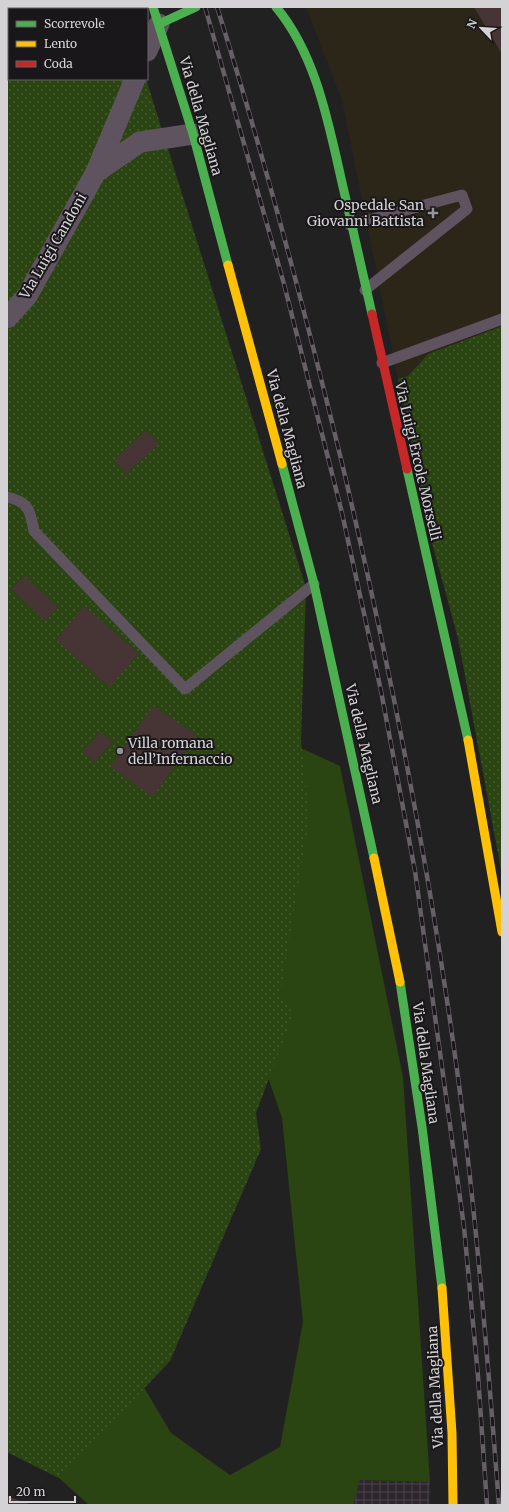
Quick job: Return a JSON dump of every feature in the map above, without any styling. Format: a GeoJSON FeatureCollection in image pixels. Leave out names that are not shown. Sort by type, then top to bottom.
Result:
{"type":"FeatureCollection","features":[{"type":"Feature","properties":{"kind":"main road"},"geometry":{"type":"LineString","coordinates":[[156,16],[196,7]]}},
{"type":"Feature","properties":{"kind":"main road","name":"Via Luigi Ercole Morselli"},"geometry":{"type":"LineString","coordinates":[[276,7],[301,44],[323,104],[468,739],[502,932]]}},
{"type":"Feature","properties":{"kind":"main road","name":"Via della Magliana"},"geometry":{"type":"LineString","coordinates":[[156,16],[193,134],[314,584],[397,963],[422,1126],[444,1306],[452,1433],[453,1505]]}},
{"type":"Feature","properties":{"kind":"street"},"geometry":{"type":"LineString","coordinates":[[148,47],[156,16]]}},
{"type":"Feature","properties":{"kind":"street","name":"Via Luigi Candoni"},"geometry":{"type":"LineString","coordinates":[[7,318],[27,296],[96,172],[135,80]]}},
{"type":"Feature","properties":{"kind":"street","name":"Via Luigi Candoni"},"geometry":{"type":"LineString","coordinates":[[96,172],[140,142],[193,134]]}},
{"type":"Feature","properties":{"kind":"lane"},"geometry":{"type":"LineString","coordinates":[[350,225],[462,195],[467,209],[365,290]]}},
{"type":"Feature","properties":{"kind":"lane"},"geometry":{"type":"LineString","coordinates":[[382,363],[502,318]]}},
{"type":"Feature","properties":{"kind":"lane"},"geometry":{"type":"LineString","coordinates":[[7,497],[22,502],[30,510],[34,531],[185,689],[314,584]]}},
{"type":"Feature","properties":{"kind":"shaded area","name":"Ospedale San Giovanni Battista"},"geometry":{"type":"Polygon","coordinates":[[[306,7],[502,7],[502,326],[428,354],[408,376],[398,379],[342,100],[306,7]]]}},
{"type":"Feature","properties":{"kind":"shaded area"},"geometry":{"type":"Polygon","coordinates":[[[360,1480],[430,1482],[429,1505],[353,1505],[360,1480]]]}},
{"type":"Feature","properties":{"kind":"green space"},"geometry":{"type":"Polygon","coordinates":[[[7,7],[122,7],[8,8],[8,80],[146,80],[306,588],[301,741],[309,818],[280,995],[293,1014],[256,1113],[261,1149],[170,1361],[59,1478],[7,1452],[7,7]]]}},
{"type":"Feature","properties":{"kind":"green space"},"geometry":{"type":"Polygon","coordinates":[[[502,326],[502,875],[458,638],[432,543],[398,379],[408,376],[428,354],[502,326]]]}},
{"type":"Feature","properties":{"kind":"green space"},"geometry":{"type":"Polygon","coordinates":[[[264,731],[340,766],[403,1077],[430,1482],[360,1480],[353,1505],[89,1505],[59,1478],[7,1452],[7,1345],[129,1362],[171,1433],[230,1475],[280,1447],[303,1322],[282,1118],[237,987],[264,731]]]}},
{"type":"Feature","properties":{"kind":"building"},"geometry":{"type":"Polygon","coordinates":[[[474,7],[502,7],[502,54],[474,7]]]}},
{"type":"Feature","properties":{"kind":"building"},"geometry":{"type":"Polygon","coordinates":[[[146,430],[159,444],[126,474],[114,460],[146,430]]]}},
{"type":"Feature","properties":{"kind":"building"},"geometry":{"type":"Polygon","coordinates":[[[24,576],[58,607],[45,621],[11,589],[24,576]]]}},
{"type":"Feature","properties":{"kind":"building"},"geometry":{"type":"Polygon","coordinates":[[[84,606],[139,653],[110,687],[56,640],[84,606]]]}},
{"type":"Feature","properties":{"kind":"building"},"geometry":{"type":"Polygon","coordinates":[[[153,706],[196,735],[153,797],[110,767],[153,706]]]}},
{"type":"Feature","properties":{"kind":"building"},"geometry":{"type":"Polygon","coordinates":[[[100,732],[112,742],[94,763],[82,752],[100,732]]]}},
{"type":"Feature","properties":{"kind":"building"},"geometry":{"type":"Polygon","coordinates":[[[7,1496],[32,1505],[7,1505],[7,1496]]]}},
{"type":"Feature","properties":{"kind":"railway"},"geometry":{"type":"LineString","coordinates":[[205,7],[284,284],[342,513],[381,691],[415,871],[464,1227],[478,1376],[487,1505]]}},
{"type":"Feature","properties":{"kind":"railway"},"geometry":{"type":"LineString","coordinates":[[217,7],[267,175],[327,402],[359,536],[408,770],[436,927],[459,1085],[477,1242],[499,1505]]}},
{"type":"Feature","properties":{"kind":"traffic: fast"},"geometry":{"type":"LineString","coordinates":[[153,7],[193,134],[228,265]]}},
{"type":"Feature","properties":{"kind":"traffic: fast"},"geometry":{"type":"LineString","coordinates":[[159,24],[196,7]]}},
{"type":"Feature","properties":{"kind":"traffic: fast"},"geometry":{"type":"LineString","coordinates":[[276,7],[290,26],[302,47],[320,92],[372,314]]}},
{"type":"Feature","properties":{"kind":"traffic: fast"},"geometry":{"type":"LineString","coordinates":[[282,464],[314,584],[374,858]]}},
{"type":"Feature","properties":{"kind":"traffic: fast"},"geometry":{"type":"LineString","coordinates":[[407,469],[468,740]]}},
{"type":"Feature","properties":{"kind":"traffic: fast"},"geometry":{"type":"LineString","coordinates":[[400,982],[422,1127],[442,1288]]}},
{"type":"Feature","properties":{"kind":"traffic: slow"},"geometry":{"type":"LineString","coordinates":[[228,265],[282,464]]}},
{"type":"Feature","properties":{"kind":"traffic: slow"},"geometry":{"type":"LineString","coordinates":[[468,740],[502,932]]}},
{"type":"Feature","properties":{"kind":"traffic: slow"},"geometry":{"type":"LineString","coordinates":[[374,858],[400,982]]}},
{"type":"Feature","properties":{"kind":"traffic: slow"},"geometry":{"type":"LineString","coordinates":[[442,1288],[452,1433],[453,1505]]}},
{"type":"Feature","properties":{"kind":"traffic: jam"},"geometry":{"type":"LineString","coordinates":[[372,314],[407,469]]}},
{"type":"Feature","properties":{"kind":"place","name":"Ospedale San Giovanni Battista"},"geometry":{"type":"Point","coordinates":[433,213]}},
{"type":"Feature","properties":{"kind":"place","name":"Villa romana dell’Infernaccio"},"geometry":{"type":"Point","coordinates":[120,751]}}]}
